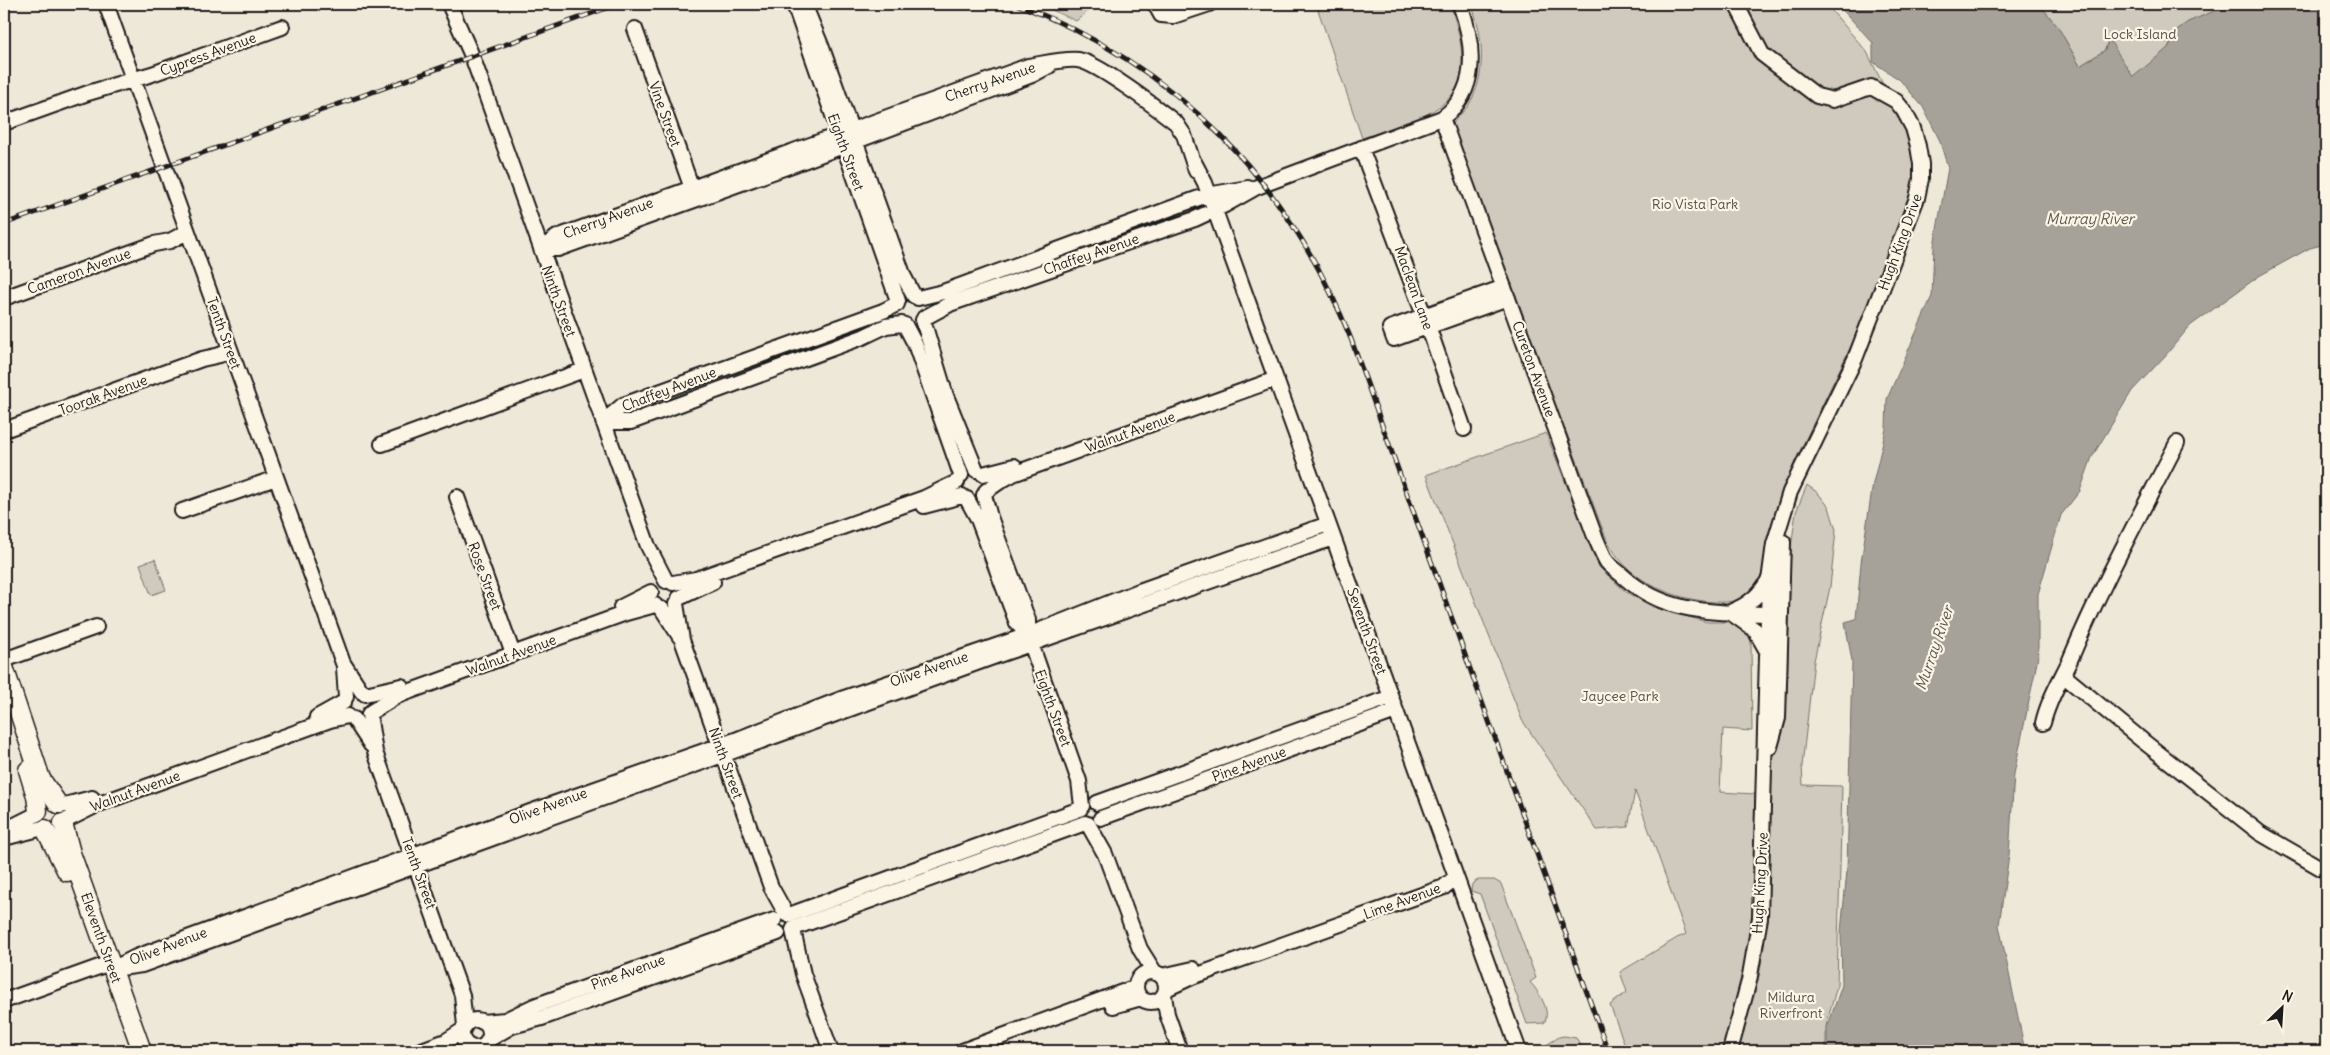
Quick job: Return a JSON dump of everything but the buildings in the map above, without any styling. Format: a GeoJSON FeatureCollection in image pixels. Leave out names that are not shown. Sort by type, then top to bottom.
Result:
{"type":"FeatureCollection","features":[{"type":"Feature","properties":{"kind":"main road","name":"Eleventh Street"},"geometry":{"type":"LineString","coordinates":[[4,667],[41,779],[62,814],[71,853],[107,966],[130,1051]]}},
{"type":"Feature","properties":{"kind":"main road","name":"Eleventh Street"},"geometry":{"type":"LineString","coordinates":[[4,702],[32,782],[41,820],[63,861],[142,1051]]}},
{"type":"Feature","properties":{"kind":"main road"},"geometry":{"type":"LineString","coordinates":[[49,802],[62,814],[54,830],[41,820],[40,807],[49,802]]}},
{"type":"Feature","properties":{"kind":"street","name":"Tenth Street"},"geometry":{"type":"LineString","coordinates":[[106,4],[343,662],[348,709],[375,752]]}},
{"type":"Feature","properties":{"kind":"street","name":"Ninth Street"},"geometry":{"type":"LineString","coordinates":[[449,4],[472,56]]}},
{"type":"Feature","properties":{"kind":"street","name":"Ninth Street"},"geometry":{"type":"LineString","coordinates":[[458,4],[472,56],[648,546],[660,592],[682,640],[831,1051]]}},
{"type":"Feature","properties":{"kind":"street","name":"Eighth Street"},"geometry":{"type":"LineString","coordinates":[[794,4],[904,278],[916,297]]}},
{"type":"Feature","properties":{"kind":"street","name":"Eighth Street"},"geometry":{"type":"LineString","coordinates":[[804,4],[848,138],[898,303]]}},
{"type":"Feature","properties":{"kind":"street"},"geometry":{"type":"LineString","coordinates":[[1155,4],[1159,13],[1164,16],[1173,16],[1209,4]]}},
{"type":"Feature","properties":{"kind":"street"},"geometry":{"type":"LineString","coordinates":[[1442,118],[1459,102],[1470,74],[1469,41],[1460,4]]}},
{"type":"Feature","properties":{"kind":"street","name":"Hugh King Drive"},"geometry":{"type":"LineString","coordinates":[[1737,4],[1762,54],[1818,96],[1833,100],[1871,87],[1896,101],[1913,128],[1918,146],[1921,179],[1917,198],[1855,359],[1790,492],[1774,544],[1769,579],[1774,615],[1778,718],[1764,771]]}},
{"type":"Feature","properties":{"kind":"street","name":"Cypress Avenue"},"geometry":{"type":"LineString","coordinates":[[4,123],[132,77],[282,27]]}},
{"type":"Feature","properties":{"kind":"street","name":"Vine Street"},"geometry":{"type":"LineString","coordinates":[[635,29],[694,193]]}},
{"type":"Feature","properties":{"kind":"street","name":"Cherry Avenue"},"geometry":{"type":"LineString","coordinates":[[540,249],[558,249],[694,193],[1032,75],[1054,63],[1075,60],[1086,63],[1169,117],[1182,129],[1206,196]]}},
{"type":"Feature","properties":{"kind":"street","name":"Chaffey Avenue"},"geometry":{"type":"LineString","coordinates":[[923,319],[950,304],[1215,210],[1257,187],[1442,118]]}},
{"type":"Feature","properties":{"kind":"street","name":"Cureton Avenue"},"geometry":{"type":"LineString","coordinates":[[1442,118],[1594,534],[1607,562],[1630,582],[1662,602],[1682,608],[1774,615]]}},
{"type":"Feature","properties":{"kind":"street","name":"Maclean Lane"},"geometry":{"type":"LineString","coordinates":[[1361,148],[1464,429]]}},
{"type":"Feature","properties":{"kind":"street","name":"Chaffey Avenue"},"geometry":{"type":"LineString","coordinates":[[916,297],[943,292],[1206,196],[1257,187]]}},
{"type":"Feature","properties":{"kind":"street"},"geometry":{"type":"LineString","coordinates":[[1206,196],[1215,210]]}},
{"type":"Feature","properties":{"kind":"street","name":"Seventh Street"},"geometry":{"type":"LineString","coordinates":[[1215,210],[1456,877],[1515,1051]]}},
{"type":"Feature","properties":{"kind":"street"},"geometry":{"type":"LineString","coordinates":[[1111,231],[1116,245]]}},
{"type":"Feature","properties":{"kind":"street","name":"Cameron Avenue"},"geometry":{"type":"LineString","coordinates":[[4,298],[154,244],[170,241],[187,232]]}},
{"type":"Feature","properties":{"kind":"street"},"geometry":{"type":"LineString","coordinates":[[1009,268],[1014,282]]}},
{"type":"Feature","properties":{"kind":"street"},"geometry":{"type":"LineString","coordinates":[[1426,321],[1506,293]]}},
{"type":"Feature","properties":{"kind":"street"},"geometry":{"type":"LineString","coordinates":[[660,592],[670,608],[706,584],[922,507],[965,498],[976,500],[985,493],[987,482],[980,472],[946,396],[923,319],[925,309],[916,297],[906,296],[898,303],[896,317],[904,325],[915,344],[959,479],[957,488],[965,498]]}},
{"type":"Feature","properties":{"kind":"street","name":"Chaffey Avenue"},"geometry":{"type":"LineString","coordinates":[[602,422],[623,405],[883,311],[898,303]]}},
{"type":"Feature","properties":{"kind":"street"},"geometry":{"type":"LineString","coordinates":[[904,325],[915,326],[923,319]]}},
{"type":"Feature","properties":{"kind":"street","name":"Chaffey Avenue"},"geometry":{"type":"LineString","coordinates":[[602,422],[631,422],[810,357],[886,326],[904,325]]}},
{"type":"Feature","properties":{"kind":"street"},"geometry":{"type":"LineString","coordinates":[[804,340],[810,357]]}},
{"type":"Feature","properties":{"kind":"street","name":"Toorak Avenue"},"geometry":{"type":"LineString","coordinates":[[4,430],[202,359],[220,355],[229,348]]}},
{"type":"Feature","properties":{"kind":"street"},"geometry":{"type":"LineString","coordinates":[[382,444],[584,370]]}},
{"type":"Feature","properties":{"kind":"street","name":"Walnut Avenue"},"geometry":{"type":"LineString","coordinates":[[980,472],[1004,470],[1275,376]]}},
{"type":"Feature","properties":{"kind":"street","name":"Walnut Avenue"},"geometry":{"type":"LineString","coordinates":[[985,493],[1013,474],[1275,376]]}},
{"type":"Feature","properties":{"kind":"street"},"geometry":{"type":"LineString","coordinates":[[699,377],[705,394]]}},
{"type":"Feature","properties":{"kind":"street"},"geometry":{"type":"LineString","coordinates":[[2043,724],[2047,707],[2092,609],[2177,443]]}},
{"type":"Feature","properties":{"kind":"street"},"geometry":{"type":"LineString","coordinates":[[959,479],[968,470],[980,472]]}},
{"type":"Feature","properties":{"kind":"street"},"geometry":{"type":"LineString","coordinates":[[182,512],[276,478]]}},
{"type":"Feature","properties":{"kind":"street","name":"Walnut Avenue"},"geometry":{"type":"LineString","coordinates":[[370,713],[396,696],[660,592],[924,498],[959,479]]}},
{"type":"Feature","properties":{"kind":"street","name":"Hugh King Drive"},"geometry":{"type":"LineString","coordinates":[[1730,1051],[1749,981],[1760,918],[1768,652],[1790,492]]}},
{"type":"Feature","properties":{"kind":"street","name":"Eighth Street"},"geometry":{"type":"LineString","coordinates":[[985,493],[990,517],[1028,620],[1029,640],[1088,805]]}},
{"type":"Feature","properties":{"kind":"street","name":"Rose Street"},"geometry":{"type":"LineString","coordinates":[[457,497],[512,650]]}},
{"type":"Feature","properties":{"kind":"street","name":"Eighth Street"},"geometry":{"type":"LineString","coordinates":[[965,498],[978,519],[1016,624],[1029,640]]}},
{"type":"Feature","properties":{"kind":"street","name":"Olive Avenue"},"geometry":{"type":"LineString","coordinates":[[1029,640],[1139,591],[1328,524]]}},
{"type":"Feature","properties":{"kind":"street","name":"Olive Avenue"},"geometry":{"type":"LineString","coordinates":[[4,1001],[107,966],[142,965],[414,861],[722,751],[844,698],[1029,640],[1333,538]]}},
{"type":"Feature","properties":{"kind":"street"},"geometry":{"type":"LineString","coordinates":[[1729,612],[1743,607],[1754,599],[1769,579]]}},
{"type":"Feature","properties":{"kind":"street","name":"Ninth Street"},"geometry":{"type":"LineString","coordinates":[[660,592],[678,590],[682,640]]}},
{"type":"Feature","properties":{"kind":"street"},"geometry":{"type":"LineString","coordinates":[[1729,612],[1754,630],[1768,652]]}},
{"type":"Feature","properties":{"kind":"street"},"geometry":{"type":"LineString","coordinates":[[4,660],[96,627]]}},
{"type":"Feature","properties":{"kind":"street","name":"Walnut Avenue"},"geometry":{"type":"LineString","coordinates":[[364,693],[395,688],[512,650]]}},
{"type":"Feature","properties":{"kind":"street","name":"Tenth Street"},"geometry":{"type":"LineString","coordinates":[[343,662],[364,693]]}},
{"type":"Feature","properties":{"kind":"street"},"geometry":{"type":"LineString","coordinates":[[2063,675],[2260,833],[2326,871]]}},
{"type":"Feature","properties":{"kind":"street"},"geometry":{"type":"LineString","coordinates":[[354,692],[364,693],[372,704],[370,713],[362,719],[348,709],[354,692]]}},
{"type":"Feature","properties":{"kind":"street","name":"Pine Avenue"},"geometry":{"type":"LineString","coordinates":[[481,1021],[511,1018],[534,1006],[663,967],[784,924],[875,891],[1088,805],[1391,697]]}},
{"type":"Feature","properties":{"kind":"street"},"geometry":{"type":"LineString","coordinates":[[1372,704],[1376,718]]}},
{"type":"Feature","properties":{"kind":"street","name":"Walnut Avenue"},"geometry":{"type":"LineString","coordinates":[[62,814],[85,800],[314,718],[348,709]]}},
{"type":"Feature","properties":{"kind":"street","name":"Pine Avenue"},"geometry":{"type":"LineString","coordinates":[[875,891],[1093,821],[1396,711]]}},
{"type":"Feature","properties":{"kind":"street","name":"Tenth Street"},"geometry":{"type":"LineString","coordinates":[[370,713],[375,752],[462,995],[464,1028]]}},
{"type":"Feature","properties":{"kind":"street"},"geometry":{"type":"LineString","coordinates":[[1112,798],[1117,812]]}},
{"type":"Feature","properties":{"kind":"street"},"geometry":{"type":"LineString","coordinates":[[1088,805],[1102,811],[1093,821],[1079,816],[1088,805]]}},
{"type":"Feature","properties":{"kind":"street"},"geometry":{"type":"LineString","coordinates":[[4,830],[41,820]]}},
{"type":"Feature","properties":{"kind":"street"},"geometry":{"type":"LineString","coordinates":[[4,838],[41,820]]}},
{"type":"Feature","properties":{"kind":"street"},"geometry":{"type":"LineString","coordinates":[[1093,821],[1140,949],[1162,984],[1167,1014],[1180,1051]]}},
{"type":"Feature","properties":{"kind":"street","name":"Lime Avenue"},"geometry":{"type":"LineString","coordinates":[[1162,984],[1190,970],[1441,879],[1456,877]]}},
{"type":"Feature","properties":{"kind":"street"},"geometry":{"type":"LineString","coordinates":[[1140,949],[1142,991],[1159,1015],[1173,1051]]}},
{"type":"Feature","properties":{"kind":"street","name":"Pine Avenue"},"geometry":{"type":"LineString","coordinates":[[488,1045],[512,1026],[542,1018],[663,967]]}},
{"type":"Feature","properties":{"kind":"street"},"geometry":{"type":"LineString","coordinates":[[988,1051],[1122,1002],[1142,991],[1147,972],[1162,984]]}},
{"type":"Feature","properties":{"kind":"street"},"geometry":{"type":"LineString","coordinates":[[1142,991],[1158,1001],[1162,984]]}},
{"type":"Feature","properties":{"kind":"street"},"geometry":{"type":"LineString","coordinates":[[962,1051],[1142,991]]}},
{"type":"Feature","properties":{"kind":"street","name":"Tenth Street"},"geometry":{"type":"LineString","coordinates":[[462,995],[481,1021]]}},
{"type":"Feature","properties":{"kind":"street"},"geometry":{"type":"LineString","coordinates":[[419,1051],[446,1041],[471,1021],[481,1021],[490,1032],[488,1045],[441,1051]]}},
{"type":"Feature","properties":{"kind":"street"},"geometry":{"type":"LineString","coordinates":[[464,1028],[463,1038],[471,1048]]}},
{"type":"Feature","properties":{"kind":"green space"},"geometry":{"type":"Polygon","coordinates":[[[1039,4],[1097,4],[1076,21],[1039,4]]]}},
{"type":"Feature","properties":{"kind":"green space"},"geometry":{"type":"Polygon","coordinates":[[[1316,4],[1450,4],[1459,37],[1462,62],[1459,82],[1450,98],[1435,110],[1391,129],[1362,138],[1316,4]]]}},
{"type":"Feature","properties":{"kind":"green space","name":"Rio Vista Park"},"geometry":{"type":"Polygon","coordinates":[[[1471,4],[1826,4],[1867,52],[1911,141],[1915,171],[1909,210],[1868,311],[1795,461],[1778,505],[1761,577],[1753,590],[1743,598],[1723,602],[1700,601],[1670,593],[1643,580],[1620,560],[1611,547],[1565,429],[1563,430],[1452,128],[1458,116],[1468,106],[1474,95],[1481,69],[1479,29],[1471,4]]]}},
{"type":"Feature","properties":{"kind":"green space","name":"Lock Island"},"geometry":{"type":"Polygon","coordinates":[[[2039,4],[2236,4],[2188,22],[2173,36],[2168,48],[2133,78],[2108,40],[2105,50],[2080,66],[2058,27],[2039,4]]]}},
{"type":"Feature","properties":{"kind":"green space"},"geometry":{"type":"Polygon","coordinates":[[[1190,208],[1191,214],[1120,238],[1118,233],[1190,208]]]}},
{"type":"Feature","properties":{"kind":"green space","name":"Jaycee Park"},"geometry":{"type":"Polygon","coordinates":[[[1546,433],[1599,567],[1626,592],[1653,607],[1707,622],[1735,622],[1747,631],[1751,642],[1752,731],[1723,729],[1720,792],[1755,794],[1753,902],[1747,952],[1723,1051],[1627,1051],[1610,1005],[1627,992],[1620,972],[1686,934],[1635,791],[1628,827],[1597,830],[1522,720],[1426,475],[1546,433]]]}},
{"type":"Feature","properties":{"kind":"green space","name":"Mildura Riverfront"},"geometry":{"type":"Polygon","coordinates":[[[1807,485],[1818,493],[1829,507],[1836,530],[1830,587],[1814,661],[1802,766],[1803,785],[1842,786],[1837,986],[1826,1026],[1826,1051],[1737,1051],[1759,976],[1764,946],[1768,905],[1770,777],[1774,752],[1783,729],[1787,695],[1791,547],[1796,512],[1807,485]]]}},
{"type":"Feature","properties":{"kind":"green space"},"geometry":{"type":"Polygon","coordinates":[[[155,559],[166,590],[151,595],[140,564],[155,559]]]}},
{"type":"Feature","properties":{"kind":"green space"},"geometry":{"type":"Polygon","coordinates":[[[1478,880],[1494,880],[1501,884],[1536,978],[1530,982],[1545,1007],[1546,1018],[1544,1023],[1527,1024],[1480,894],[1471,891],[1472,884],[1478,880]]]}},
{"type":"Feature","properties":{"kind":"green space"},"geometry":{"type":"Polygon","coordinates":[[[1559,1037],[1576,1038],[1585,1051],[1537,1051],[1559,1037]]]}},
{"type":"Feature","properties":{"kind":"water","name":"Murray River"},"geometry":{"type":"Polygon","coordinates":[[[1837,4],[2039,4],[2058,27],[2080,66],[2105,50],[2109,39],[2133,77],[2168,48],[2178,29],[2188,22],[2219,9],[2236,4],[2326,4],[2326,244],[2310,248],[2259,276],[2190,326],[2132,391],[2092,457],[2080,491],[2061,515],[2038,594],[2038,657],[2014,774],[2009,855],[1999,925],[2025,1051],[1827,1051],[1827,1028],[1842,985],[1841,931],[1847,871],[1852,661],[1845,622],[1856,619],[1861,563],[1873,483],[1886,429],[1887,399],[1932,296],[1934,246],[1948,168],[1939,139],[1923,107],[1900,80],[1873,62],[1873,43],[1837,4]]]}},
{"type":"Feature","properties":{"kind":"railway"},"geometry":{"type":"LineString","coordinates":[[4,224],[618,4]]}},
{"type":"Feature","properties":{"kind":"railway"},"geometry":{"type":"LineString","coordinates":[[1016,4],[1074,29],[1127,60],[1176,95],[1220,135],[1260,180],[1295,229],[1325,282],[1351,339],[1608,1051]]}}]}
